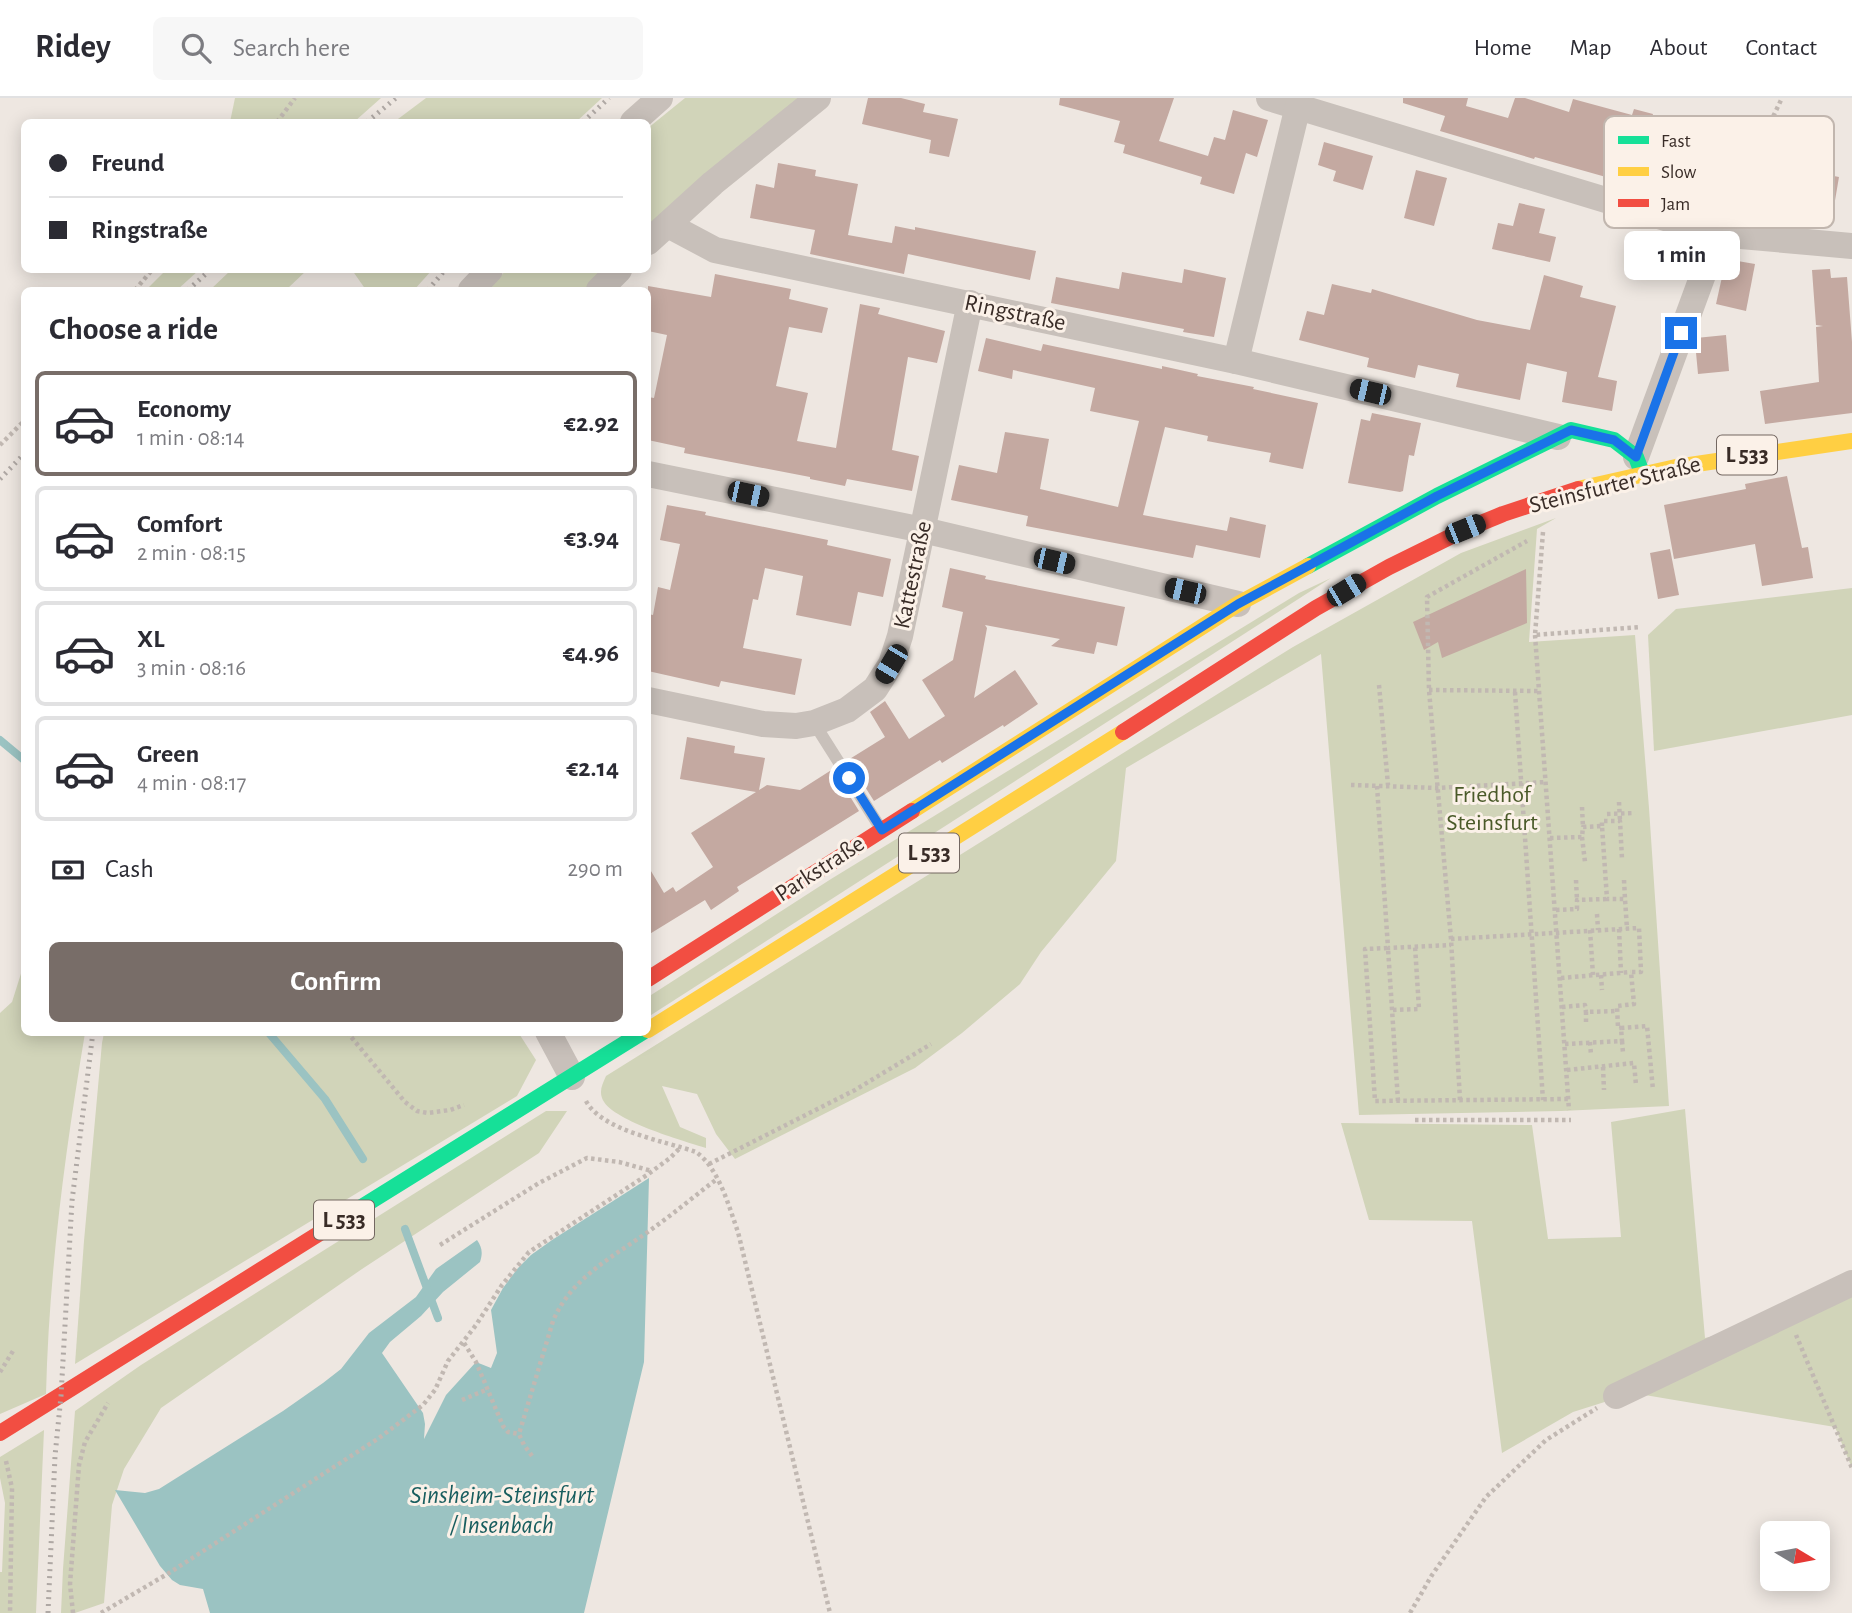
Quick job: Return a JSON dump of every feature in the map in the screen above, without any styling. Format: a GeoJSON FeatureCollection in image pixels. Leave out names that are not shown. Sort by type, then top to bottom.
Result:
{"type":"FeatureCollection","features":[{"type":"Feature","properties":{"kind":"main road","name":"Parkstraße"},"geometry":{"type":"LineString","coordinates":[[651,977],[1238,604],[1437,496],[1571,430],[1614,440],[1639,465]]}},
{"type":"Feature","properties":{"kind":"main road","name":"Steinsfurter Straße"},"geometry":{"type":"LineString","coordinates":[[651,1027],[1211,677],[1284,627],[1367,578],[1445,538],[1505,513],[1639,465],[1852,441]]}},
{"type":"Feature","properties":{"kind":"main road","name":"L 533"},"geometry":{"type":"LineString","coordinates":[[0,1433],[637,1036]]}},
{"type":"Feature","properties":{"kind":"street"},"geometry":{"type":"LineString","coordinates":[[636,119],[660,98]]}},
{"type":"Feature","properties":{"kind":"street"},"geometry":{"type":"LineString","coordinates":[[651,239],[713,183],[818,98]]}},
{"type":"Feature","properties":{"kind":"street"},"geometry":{"type":"LineString","coordinates":[[1269,98],[1604,199]]}},
{"type":"Feature","properties":{"kind":"street"},"geometry":{"type":"LineString","coordinates":[[1236,361],[1298,106]]}},
{"type":"Feature","properties":{"kind":"street","name":"Ringstraße"},"geometry":{"type":"LineString","coordinates":[[668,225],[715,250],[1236,361],[1558,437]]}},
{"type":"Feature","properties":{"kind":"street"},"geometry":{"type":"LineString","coordinates":[[1698,228],[1718,234],[1852,246]]}},
{"type":"Feature","properties":{"kind":"street"},"geometry":{"type":"LineString","coordinates":[[1639,465],[1718,234]]}},
{"type":"Feature","properties":{"kind":"street"},"geometry":{"type":"LineString","coordinates":[[474,287],[488,273]]}},
{"type":"Feature","properties":{"kind":"street"},"geometry":{"type":"LineString","coordinates":[[602,287],[616,273]]}},
{"type":"Feature","properties":{"kind":"street","name":"Kattestraße"},"geometry":{"type":"LineString","coordinates":[[651,702],[763,724],[796,726],[836,716],[875,689],[891,664],[900,636],[970,303]]}},
{"type":"Feature","properties":{"kind":"street"},"geometry":{"type":"LineString","coordinates":[[651,475],[923,530],[1238,604]]}},
{"type":"Feature","properties":{"kind":"street"},"geometry":{"type":"LineString","coordinates":[[553,1036],[572,1077]]}},
{"type":"Feature","properties":{"kind":"street"},"geometry":{"type":"LineString","coordinates":[[1616,1396],[1852,1283]]}},
{"type":"Feature","properties":{"kind":"lane"},"geometry":{"type":"LineString","coordinates":[[814,723],[882,830]]}},
{"type":"Feature","properties":{"kind":"path"},"geometry":{"type":"LineString","coordinates":[[279,119],[295,98]]}},
{"type":"Feature","properties":{"kind":"path"},"geometry":{"type":"LineString","coordinates":[[1774,116],[1782,98]]}},
{"type":"Feature","properties":{"kind":"path"},"geometry":{"type":"LineString","coordinates":[[1718,234],[1721,228]]}},
{"type":"Feature","properties":{"kind":"path"},"geometry":{"type":"LineString","coordinates":[[138,287],[149,273]]}},
{"type":"Feature","properties":{"kind":"path"},"geometry":{"type":"LineString","coordinates":[[0,445],[21,424]]}},
{"type":"Feature","properties":{"kind":"path"},"geometry":{"type":"LineString","coordinates":[[1460,1100],[1451,942],[1429,690],[1427,597],[1554,527]]}},
{"type":"Feature","properties":{"kind":"path"},"geometry":{"type":"LineString","coordinates":[[1543,532],[1535,635],[1569,1110]]}},
{"type":"Feature","properties":{"kind":"path"},"geometry":{"type":"LineString","coordinates":[[1535,635],[1640,626]]}},
{"type":"Feature","properties":{"kind":"path"},"geometry":{"type":"LineString","coordinates":[[1379,685],[1388,785]]}},
{"type":"Feature","properties":{"kind":"path"},"geometry":{"type":"LineString","coordinates":[[1429,690],[1540,691]]}},
{"type":"Feature","properties":{"kind":"path"},"geometry":{"type":"LineString","coordinates":[[1515,692],[1543,1100]]}},
{"type":"Feature","properties":{"kind":"path"},"geometry":{"type":"LineString","coordinates":[[1350,785],[1437,788],[1546,782]]}},
{"type":"Feature","properties":{"kind":"path"},"geometry":{"type":"LineString","coordinates":[[1377,786],[1398,1101]]}},
{"type":"Feature","properties":{"kind":"path"},"geometry":{"type":"LineString","coordinates":[[1619,802],[1622,859]]}},
{"type":"Feature","properties":{"kind":"path"},"geometry":{"type":"LineString","coordinates":[[1581,807],[1585,862]]}},
{"type":"Feature","properties":{"kind":"path"},"geometry":{"type":"LineString","coordinates":[[1606,814],[1635,813]]}},
{"type":"Feature","properties":{"kind":"path"},"geometry":{"type":"LineString","coordinates":[[1607,899],[1602,821],[1620,821]]}},
{"type":"Feature","properties":{"kind":"path"},"geometry":{"type":"LineString","coordinates":[[1583,827],[1602,826]]}},
{"type":"Feature","properties":{"kind":"path"},"geometry":{"type":"LineString","coordinates":[[1550,838],[1582,836]]}},
{"type":"Feature","properties":{"kind":"path"},"geometry":{"type":"LineString","coordinates":[[1556,910],[1577,909],[1576,880]]}},
{"type":"Feature","properties":{"kind":"path"},"geometry":{"type":"LineString","coordinates":[[1624,880],[1627,929]]}},
{"type":"Feature","properties":{"kind":"path"},"geometry":{"type":"LineString","coordinates":[[1577,900],[1625,899]]}},
{"type":"Feature","properties":{"kind":"path"},"geometry":{"type":"LineString","coordinates":[[1597,914],[1598,930]]}},
{"type":"Feature","properties":{"kind":"path"},"geometry":{"type":"LineString","coordinates":[[1561,978],[1641,972],[1639,928],[1557,932],[1365,949],[1375,1101],[1569,1099]]}},
{"type":"Feature","properties":{"kind":"path"},"geometry":{"type":"LineString","coordinates":[[1619,929],[1621,973]]}},
{"type":"Feature","properties":{"kind":"path"},"geometry":{"type":"LineString","coordinates":[[1590,930],[1593,975]]}},
{"type":"Feature","properties":{"kind":"path"},"geometry":{"type":"LineString","coordinates":[[1393,1010],[1419,1009],[1416,946]]}},
{"type":"Feature","properties":{"kind":"path"},"geometry":{"type":"LineString","coordinates":[[1631,972],[1634,1004],[1617,1006],[1618,1028],[1647,1026],[1653,1090]]}},
{"type":"Feature","properties":{"kind":"path"},"geometry":{"type":"LineString","coordinates":[[1601,975],[1602,990]]}},
{"type":"Feature","properties":{"kind":"path"},"geometry":{"type":"LineString","coordinates":[[1562,1007],[1585,1005],[1586,1021]]}},
{"type":"Feature","properties":{"kind":"path"},"geometry":{"type":"LineString","coordinates":[[1586,1012],[1617,1011]]}},
{"type":"Feature","properties":{"kind":"path"},"geometry":{"type":"LineString","coordinates":[[1622,1028],[1623,1053]]}},
{"type":"Feature","properties":{"kind":"path"},"geometry":{"type":"LineString","coordinates":[[350,1036],[405,1102],[417,1111]]}},
{"type":"Feature","properties":{"kind":"path"},"geometry":{"type":"LineString","coordinates":[[1565,1044],[1622,1041]]}},
{"type":"Feature","properties":{"kind":"path"},"geometry":{"type":"LineString","coordinates":[[1590,1042],[1591,1055]]}},
{"type":"Feature","properties":{"kind":"path"},"geometry":{"type":"LineString","coordinates":[[709,1164],[856,1090],[931,1044]]}},
{"type":"Feature","properties":{"kind":"path"},"geometry":{"type":"LineString","coordinates":[[1567,1070],[1634,1063],[1636,1085]]}},
{"type":"Feature","properties":{"kind":"path"},"geometry":{"type":"LineString","coordinates":[[1603,1067],[1604,1090]]}},
{"type":"Feature","properties":{"kind":"path"},"geometry":{"type":"LineString","coordinates":[[572,1077],[588,1106],[611,1123],[696,1152],[705,1158],[717,1179],[738,1232],[830,1613]]}},
{"type":"Feature","properties":{"kind":"path"},"geometry":{"type":"LineString","coordinates":[[1415,1120],[1571,1120]]}},
{"type":"Feature","properties":{"kind":"path"},"geometry":{"type":"LineString","coordinates":[[101,1613],[169,1573],[379,1438],[423,1405],[435,1390],[448,1361],[502,1284],[529,1252],[653,1171],[681,1147]]}},
{"type":"Feature","properties":{"kind":"path"},"geometry":{"type":"LineString","coordinates":[[440,1245],[539,1183],[587,1158],[619,1162],[653,1171]]}},
{"type":"Feature","properties":{"kind":"path"},"geometry":{"type":"LineString","coordinates":[[532,1456],[519,1434],[553,1321],[565,1297],[593,1270],[717,1179]]}},
{"type":"Feature","properties":{"kind":"path"},"geometry":{"type":"LineString","coordinates":[[1787,1315],[1852,1468]]}},
{"type":"Feature","properties":{"kind":"path"},"geometry":{"type":"LineString","coordinates":[[463,1343],[476,1362],[503,1426],[508,1432],[519,1434]]}},
{"type":"Feature","properties":{"kind":"path"},"geometry":{"type":"LineString","coordinates":[[0,1372],[13,1351]]}},
{"type":"Feature","properties":{"kind":"path"},"geometry":{"type":"LineString","coordinates":[[72,1613],[70,1584],[79,1465],[85,1442],[111,1398],[116,1382],[116,1362]]}},
{"type":"Feature","properties":{"kind":"path"},"geometry":{"type":"LineString","coordinates":[[462,1400],[488,1389]]}},
{"type":"Feature","properties":{"kind":"path"},"geometry":{"type":"LineString","coordinates":[[1410,1613],[1432,1575],[1486,1497],[1546,1440],[1616,1396]]}},
{"type":"Feature","properties":{"kind":"path"},"geometry":{"type":"LineString","coordinates":[[3,1452],[12,1488],[10,1613]]}},
{"type":"Feature","properties":{"kind":"green space"},"geometry":{"type":"Polygon","coordinates":[[[235,98],[381,98],[357,119],[231,119],[235,98]]]}},
{"type":"Feature","properties":{"kind":"green space"},"geometry":{"type":"Polygon","coordinates":[[[426,98],[602,98],[579,119],[398,119],[426,98]]]}},
{"type":"Feature","properties":{"kind":"green space"},"geometry":{"type":"Polygon","coordinates":[[[685,98],[808,98],[651,234],[651,126],[685,98]]]}},
{"type":"Feature","properties":{"kind":"green space"},"geometry":{"type":"Polygon","coordinates":[[[163,273],[196,273],[180,287],[149,287],[163,273]]]}},
{"type":"Feature","properties":{"kind":"green space"},"geometry":{"type":"Polygon","coordinates":[[[228,273],[304,273],[289,287],[213,287],[228,273]]]}},
{"type":"Feature","properties":{"kind":"green space"},"geometry":{"type":"Polygon","coordinates":[[[354,273],[429,273],[417,287],[364,287],[354,273]]]}},
{"type":"Feature","properties":{"kind":"green space"},"geometry":{"type":"Polygon","coordinates":[[[503,273],[610,273],[594,287],[492,287],[503,273]]]}},
{"type":"Feature","properties":{"kind":"green space","name":"Friedhof Steinsfurt"},"geometry":{"type":"Polygon","coordinates":[[[1556,518],[1537,529],[1529,642],[1635,635],[1669,1106],[1359,1115],[1321,654],[1126,768],[1116,861],[1041,952],[1020,984],[915,1068],[735,1159],[716,1134],[697,1094],[662,1086],[680,1127],[706,1138],[706,1148],[632,1122],[608,1106],[602,1098],[601,1089],[606,1076],[1293,647],[1461,553],[1556,518]]]}},
{"type":"Feature","properties":{"kind":"green space"},"geometry":{"type":"Polygon","coordinates":[[[1331,578],[651,1015],[651,995],[831,879],[1299,593],[1331,578]]]}},
{"type":"Feature","properties":{"kind":"green space"},"geometry":{"type":"Polygon","coordinates":[[[1852,588],[1852,715],[1654,751],[1648,635],[1676,609],[1852,588]]]}},
{"type":"Feature","properties":{"kind":"green space"},"geometry":{"type":"Polygon","coordinates":[[[21,974],[21,1036],[85,1036],[59,1212],[46,1394],[0,1414],[0,1013],[12,1002],[21,974]]]}},
{"type":"Feature","properties":{"kind":"green space"},"geometry":{"type":"Polygon","coordinates":[[[103,1036],[521,1036],[536,1060],[517,1096],[75,1364],[103,1036]]]}},
{"type":"Feature","properties":{"kind":"green space"},"geometry":{"type":"Polygon","coordinates":[[[1685,1109],[1705,1338],[1722,1334],[1852,1283],[1852,1468],[1835,1427],[1633,1393],[1573,1412],[1502,1453],[1472,1221],[1369,1220],[1341,1123],[1532,1125],[1548,1239],[1621,1237],[1611,1122],[1685,1109]]]}},
{"type":"Feature","properties":{"kind":"green space"},"geometry":{"type":"Polygon","coordinates":[[[546,1111],[567,1111],[539,1153],[362,1269],[161,1408],[124,1469],[112,1505],[104,1603],[75,1613],[61,1613],[75,1411],[141,1365],[546,1111]]]}},
{"type":"Feature","properties":{"kind":"green space"},"geometry":{"type":"Polygon","coordinates":[[[44,1430],[36,1613],[0,1613],[5,1503],[0,1478],[0,1457],[44,1430]]]}},
{"type":"Feature","properties":{"kind":"water","name":"Sinsheim-Steinsfurt / Insenbach"},"geometry":{"type":"Polygon","coordinates":[[[649,1178],[644,1362],[584,1613],[210,1613],[203,1589],[180,1585],[160,1566],[115,1490],[145,1493],[159,1489],[283,1411],[341,1369],[369,1333],[416,1297],[436,1269],[477,1240],[482,1250],[480,1262],[443,1292],[421,1316],[390,1342],[382,1353],[423,1413],[424,1439],[446,1395],[476,1362],[491,1368],[497,1353],[491,1310],[518,1268],[552,1240],[649,1178]]]}},
{"type":"Feature","properties":{"kind":"building"},"geometry":{"type":"Polygon","coordinates":[[[868,98],[901,98],[925,104],[923,112],[958,119],[949,157],[929,153],[931,140],[862,124],[868,98]]]}},
{"type":"Feature","properties":{"kind":"building"},"geometry":{"type":"Polygon","coordinates":[[[1060,98],[1174,98],[1159,141],[1208,156],[1214,137],[1225,140],[1233,110],[1268,120],[1257,157],[1246,153],[1234,194],[1200,184],[1202,177],[1123,153],[1125,145],[1114,142],[1120,121],[1059,105],[1060,98]]]}},
{"type":"Feature","properties":{"kind":"building"},"geometry":{"type":"Polygon","coordinates":[[[1403,98],[1468,98],[1466,106],[1508,118],[1515,98],[1525,98],[1569,112],[1573,99],[1632,115],[1634,109],[1653,114],[1652,116],[1604,116],[1604,176],[1440,131],[1445,116],[1403,103],[1403,98]]]}},
{"type":"Feature","properties":{"kind":"building"},"geometry":{"type":"Polygon","coordinates":[[[1324,142],[1373,156],[1363,190],[1333,181],[1336,171],[1318,165],[1324,142]]]}},
{"type":"Feature","properties":{"kind":"building"},"geometry":{"type":"Polygon","coordinates":[[[778,163],[816,170],[815,176],[858,184],[848,235],[892,243],[895,226],[915,230],[915,227],[1036,251],[1030,280],[908,254],[904,274],[810,254],[815,230],[750,218],[756,184],[774,188],[778,163]]]}},
{"type":"Feature","properties":{"kind":"building"},"geometry":{"type":"Polygon","coordinates":[[[1416,170],[1447,178],[1434,226],[1404,218],[1416,170]]]}},
{"type":"Feature","properties":{"kind":"building"},"geometry":{"type":"Polygon","coordinates":[[[1834,176],[1839,177],[1834,206],[1834,176]]]}},
{"type":"Feature","properties":{"kind":"building"},"geometry":{"type":"Polygon","coordinates":[[[1519,203],[1545,209],[1539,233],[1556,237],[1550,262],[1492,249],[1498,223],[1513,226],[1519,203]]]}},
{"type":"Feature","properties":{"kind":"building"},"geometry":{"type":"Polygon","coordinates":[[[1636,234],[1679,249],[1669,279],[1626,263],[1636,234]]]}},
{"type":"Feature","properties":{"kind":"building"},"geometry":{"type":"Polygon","coordinates":[[[1726,259],[1755,264],[1746,311],[1716,304],[1726,259]]]}},
{"type":"Feature","properties":{"kind":"building"},"geometry":{"type":"Polygon","coordinates":[[[1184,269],[1226,278],[1214,337],[1051,303],[1056,277],[1119,289],[1122,272],[1182,283],[1184,269]]]}},
{"type":"Feature","properties":{"kind":"building"},"geometry":{"type":"Polygon","coordinates":[[[1830,269],[1831,278],[1847,277],[1852,342],[1852,413],[1765,424],[1760,391],[1819,382],[1816,327],[1823,326],[1816,325],[1812,270],[1830,269]]]}},
{"type":"Feature","properties":{"kind":"building"},"geometry":{"type":"Polygon","coordinates":[[[715,274],[791,289],[789,299],[828,308],[822,333],[789,327],[776,386],[808,393],[797,441],[836,448],[860,304],[880,308],[878,314],[945,331],[937,363],[908,357],[892,450],[919,456],[912,491],[847,479],[845,486],[684,453],[685,448],[651,441],[651,398],[654,398],[667,335],[651,332],[651,287],[648,286],[711,297],[715,274]]]}},
{"type":"Feature","properties":{"kind":"building"},"geometry":{"type":"Polygon","coordinates":[[[1544,275],[1583,286],[1580,297],[1616,306],[1598,377],[1617,381],[1612,411],[1562,402],[1567,372],[1527,363],[1520,400],[1456,387],[1459,374],[1418,365],[1415,378],[1367,367],[1369,358],[1299,340],[1307,311],[1324,315],[1332,284],[1371,293],[1372,289],[1477,320],[1530,330],[1544,275]]]}},
{"type":"Feature","properties":{"kind":"building"},"geometry":{"type":"Polygon","coordinates":[[[1726,335],[1729,371],[1698,374],[1696,338],[1726,335]]]}},
{"type":"Feature","properties":{"kind":"building"},"geometry":{"type":"Polygon","coordinates":[[[986,338],[1041,351],[1043,344],[1162,369],[1162,366],[1318,403],[1303,469],[1269,462],[1271,453],[1207,441],[1208,436],[1165,427],[1143,515],[1227,531],[1230,517],[1266,525],[1260,558],[1196,545],[1193,558],[1026,526],[1028,516],[951,500],[959,465],[997,473],[1005,432],[1049,439],[1040,489],[1118,507],[1139,421],[1090,411],[1095,388],[1013,370],[1012,379],[978,371],[986,338]]]}},
{"type":"Feature","properties":{"kind":"building"},"geometry":{"type":"Polygon","coordinates":[[[1372,413],[1421,423],[1414,456],[1409,455],[1403,491],[1348,483],[1361,419],[1370,421],[1372,413]]]}},
{"type":"Feature","properties":{"kind":"building"},"geometry":{"type":"Polygon","coordinates":[[[1787,476],[1802,548],[1808,547],[1813,578],[1762,586],[1755,544],[1674,559],[1664,505],[1746,489],[1745,484],[1787,476]]]}},
{"type":"Feature","properties":{"kind":"building"},"geometry":{"type":"Polygon","coordinates":[[[667,505],[828,540],[827,545],[891,559],[883,597],[858,592],[851,626],[796,615],[803,576],[765,568],[758,600],[753,599],[743,648],[802,659],[795,695],[721,681],[719,687],[651,672],[651,615],[658,587],[670,590],[680,544],[660,540],[667,505]]]}},
{"type":"Feature","properties":{"kind":"building"},"geometry":{"type":"Polygon","coordinates":[[[1670,549],[1679,595],[1658,599],[1650,553],[1670,549]]]}},
{"type":"Feature","properties":{"kind":"building"},"geometry":{"type":"Polygon","coordinates":[[[950,568],[986,576],[985,579],[1125,607],[1117,646],[1097,642],[1094,654],[1051,646],[1060,639],[985,625],[987,628],[974,698],[1015,670],[1038,704],[1004,727],[1003,725],[942,763],[940,760],[874,801],[848,760],[885,737],[870,712],[885,701],[909,739],[945,716],[922,680],[953,660],[963,612],[942,607],[950,568]]]}},
{"type":"Feature","properties":{"kind":"building"},"geometry":{"type":"Polygon","coordinates":[[[1526,569],[1527,623],[1442,658],[1438,642],[1424,650],[1413,622],[1526,569]]]}},
{"type":"Feature","properties":{"kind":"building"},"geometry":{"type":"Polygon","coordinates":[[[687,737],[735,746],[734,753],[765,758],[759,790],[767,785],[800,790],[833,769],[859,811],[737,887],[739,891],[711,910],[705,900],[651,933],[651,871],[664,893],[673,887],[676,892],[713,867],[691,833],[756,792],[680,779],[687,737]]]}},
{"type":"Feature","properties":{"kind":"waterway"},"geometry":{"type":"LineString","coordinates":[[0,740],[21,758]]}},
{"type":"Feature","properties":{"kind":"waterway"},"geometry":{"type":"LineString","coordinates":[[271,1036],[325,1099],[363,1159]]}},
{"type":"Feature","properties":{"kind":"waterway"},"geometry":{"type":"LineString","coordinates":[[405,1229],[438,1318]]}},
{"type":"Feature","properties":{"kind":"railway"},"geometry":{"type":"LineString","coordinates":[[371,119],[396,98]]}},
{"type":"Feature","properties":{"kind":"railway"},"geometry":{"type":"LineString","coordinates":[[586,119],[609,98]]}},
{"type":"Feature","properties":{"kind":"railway"},"geometry":{"type":"LineString","coordinates":[[191,287],[207,273]]}},
{"type":"Feature","properties":{"kind":"railway"},"geometry":{"type":"LineString","coordinates":[[431,287],[442,273]]}},
{"type":"Feature","properties":{"kind":"railway"},"geometry":{"type":"LineString","coordinates":[[0,479],[21,457]]}},
{"type":"Feature","properties":{"kind":"railway"},"geometry":{"type":"LineString","coordinates":[[48,1613],[55,1456],[72,1201],[93,1036]]}},
{"type":"Feature","properties":{"kind":"traffic: fast"},"geometry":{"type":"LineString","coordinates":[[1308,566],[1437,496],[1571,430],[1614,440],[1636,457],[1642,473]]}},
{"type":"Feature","properties":{"kind":"traffic: fast"},"geometry":{"type":"LineString","coordinates":[[360,1208],[637,1036]]}},
{"type":"Feature","properties":{"kind":"traffic: slow"},"geometry":{"type":"LineString","coordinates":[[1578,489],[1676,467],[1852,441]]}},
{"type":"Feature","properties":{"kind":"traffic: slow"},"geometry":{"type":"LineString","coordinates":[[912,811],[1238,604],[1308,566]]}},
{"type":"Feature","properties":{"kind":"traffic: slow"},"geometry":{"type":"LineString","coordinates":[[651,1028],[1123,732]]}},
{"type":"Feature","properties":{"kind":"traffic: jam"},"geometry":{"type":"LineString","coordinates":[[1123,732],[1316,608],[1389,567],[1464,530],[1578,489]]}},
{"type":"Feature","properties":{"kind":"traffic: jam"},"geometry":{"type":"LineString","coordinates":[[651,977],[912,811]]}},
{"type":"Feature","properties":{"kind":"traffic: jam"},"geometry":{"type":"LineString","coordinates":[[0,1433],[360,1208]]}},
{"type":"Feature","properties":{"kind":"route"},"geometry":{"type":"LineString","coordinates":[[849,778],[882,830],[1238,604],[1437,496],[1571,430],[1614,440],[1636,457],[1681,333]]}}]}
